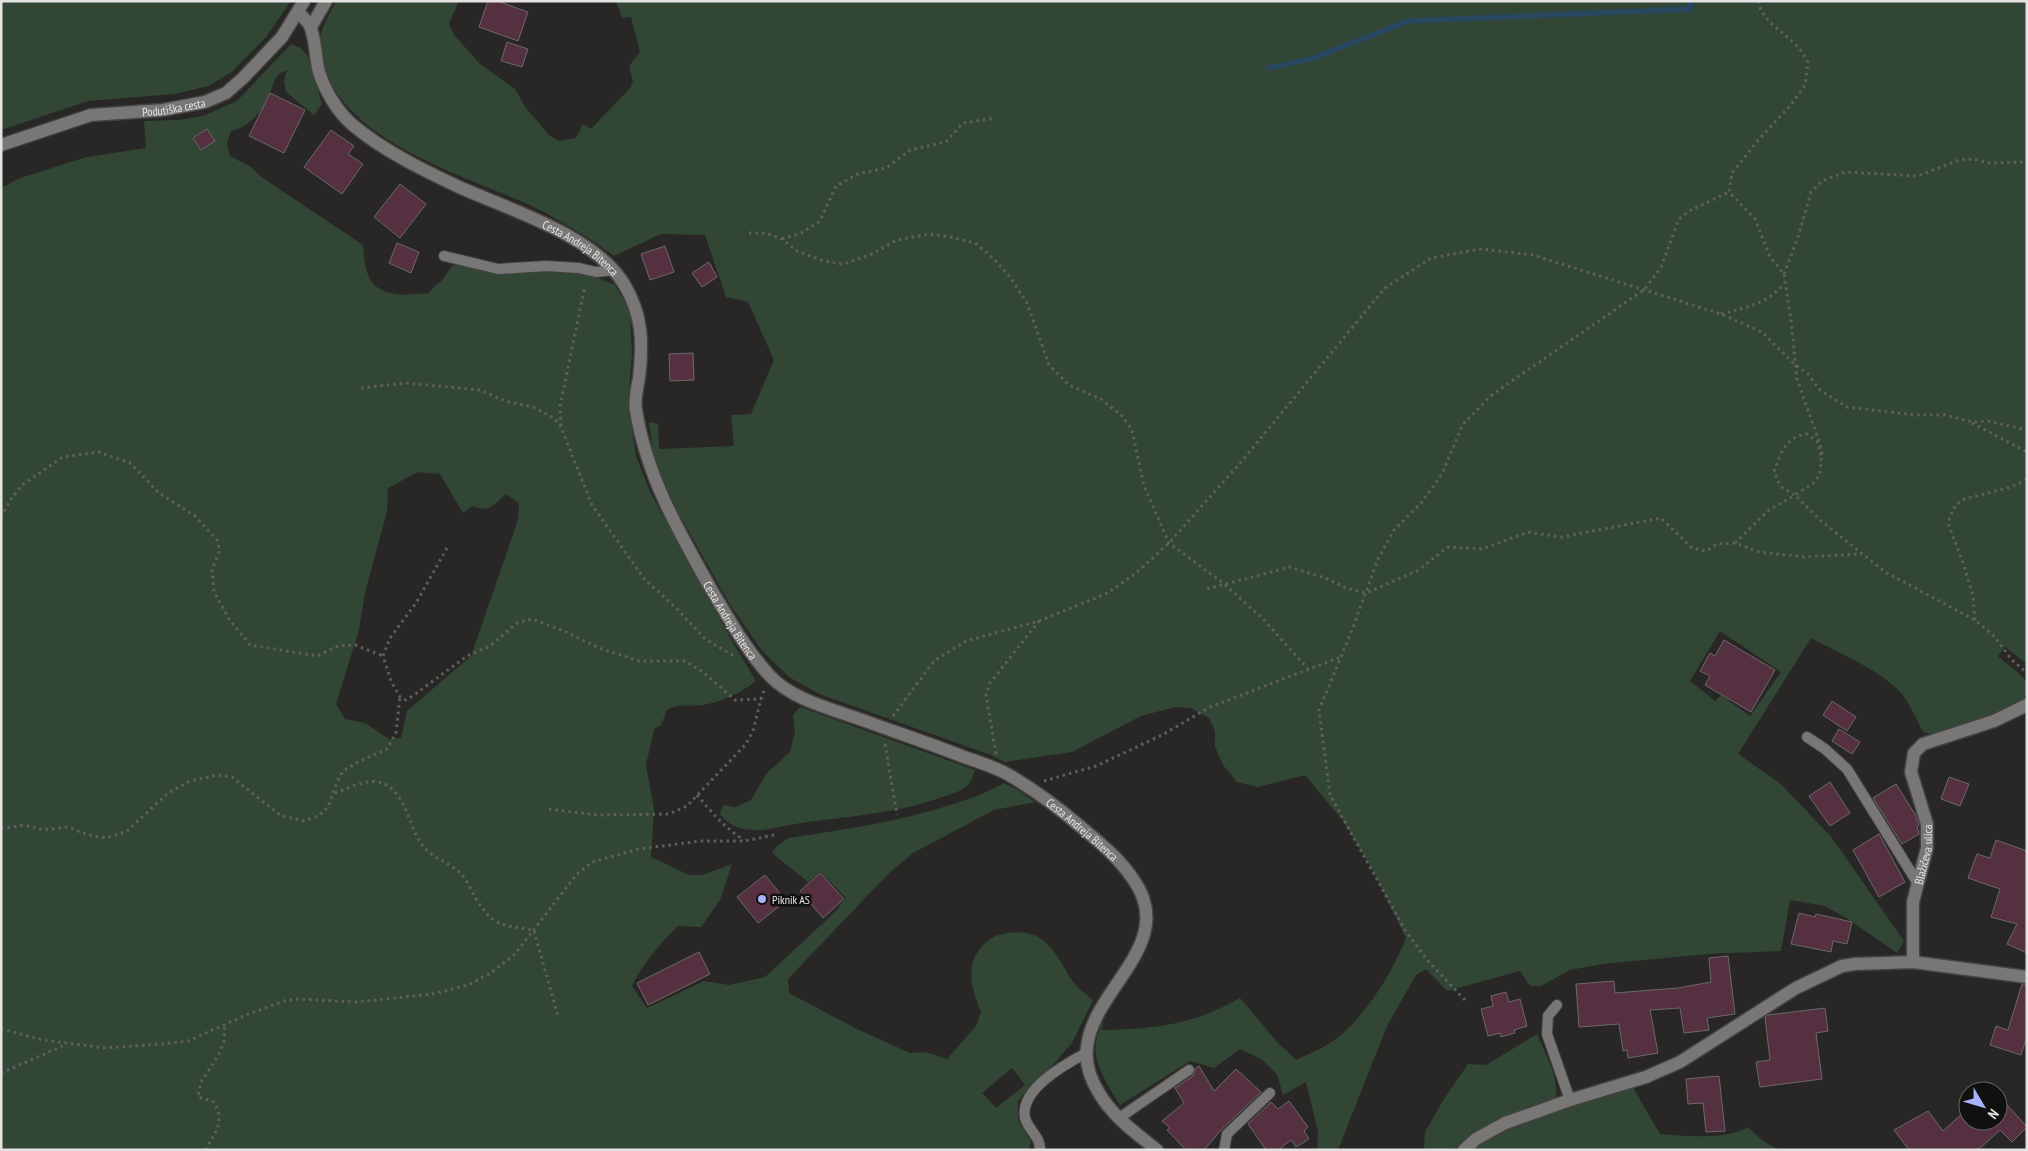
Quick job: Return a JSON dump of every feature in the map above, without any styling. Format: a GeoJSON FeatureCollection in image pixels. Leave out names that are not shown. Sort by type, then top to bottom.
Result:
{"type":"FeatureCollection","features":[{"type":"Feature","properties":{"kind":"street"},"geometry":{"type":"LineString","coordinates":[[311,27],[326,1]]}},
{"type":"Feature","properties":{"kind":"street"},"geometry":{"type":"LineString","coordinates":[[301,7],[311,27]]}},
{"type":"Feature","properties":{"kind":"street","name":"Podutiška cesta"},"geometry":{"type":"LineString","coordinates":[[1,146],[91,115],[163,110],[205,102],[226,93],[282,37],[301,7]]}},
{"type":"Feature","properties":{"kind":"street","name":"Cesta Andreja Bitenca"},"geometry":{"type":"LineString","coordinates":[[311,27],[320,74],[339,111],[353,125],[397,156],[458,186],[550,225],[591,251],[614,270],[623,282],[637,307],[642,338],[635,405],[646,452],[661,497],[730,622],[771,677],[786,690],[812,702],[996,769],[1053,804],[1112,854],[1136,881],[1146,905],[1146,930],[1136,958],[1102,1007],[1087,1041],[1086,1053],[1088,1068],[1100,1095],[1119,1118],[1157,1150]]}},
{"type":"Feature","properties":{"kind":"street","name":"Blažičeva ulica"},"geometry":{"type":"LineString","coordinates":[[1913,962],[1913,902],[1927,848],[1927,824],[1911,772],[1914,753],[1923,744],[1994,721],[2027,705]]}},
{"type":"Feature","properties":{"kind":"street"},"geometry":{"type":"LineString","coordinates":[[1464,1150],[1476,1139],[1505,1123],[1570,1100],[1646,1077],[1680,1062],[1796,988],[1842,966],[1913,962],[2027,976]]}},
{"type":"Feature","properties":{"kind":"lane"},"geometry":{"type":"LineString","coordinates":[[444,256],[498,269],[546,266],[579,268],[596,272],[614,270]]}},
{"type":"Feature","properties":{"kind":"lane"},"geometry":{"type":"LineString","coordinates":[[1807,737],[1825,749],[1847,769],[1917,882]]}},
{"type":"Feature","properties":{"kind":"lane"},"geometry":{"type":"LineString","coordinates":[[1557,1005],[1548,1016],[1547,1034],[1570,1100]]}},
{"type":"Feature","properties":{"kind":"lane"},"geometry":{"type":"LineString","coordinates":[[1040,1150],[1036,1136],[1025,1119],[1026,1106],[1039,1086],[1057,1069],[1086,1053]]}},
{"type":"Feature","properties":{"kind":"lane"},"geometry":{"type":"LineString","coordinates":[[1119,1118],[1189,1070]]}},
{"type":"Feature","properties":{"kind":"lane"},"geometry":{"type":"LineString","coordinates":[[1224,1150],[1227,1134],[1270,1093]]}},
{"type":"Feature","properties":{"kind":"path"},"geometry":{"type":"LineString","coordinates":[[1728,192],[1732,173],[1760,138],[1790,106],[1805,85],[1808,62],[1796,45],[1774,28],[1760,9],[1758,1]]}},
{"type":"Feature","properties":{"kind":"path"},"geometry":{"type":"LineString","coordinates":[[782,239],[801,233],[820,221],[836,186],[843,182],[858,174],[886,168],[910,150],[946,142],[964,123],[995,118]]}},
{"type":"Feature","properties":{"kind":"path"},"geometry":{"type":"LineString","coordinates":[[1735,543],[1769,510],[1815,482],[1820,473],[1820,442],[1797,380],[1791,320],[1784,284],[1784,274],[1798,238],[1811,192],[1822,181],[1845,172],[1918,176],[1960,160],[1973,159],[1989,163],[2027,162]]}},
{"type":"Feature","properties":{"kind":"path"},"geometry":{"type":"LineString","coordinates":[[1728,192],[1755,218],[1770,257],[1784,274]]}},
{"type":"Feature","properties":{"kind":"path"},"geometry":{"type":"LineString","coordinates":[[1465,1000],[1427,960],[1405,930],[1330,795],[1318,710],[1341,657],[1378,559],[1394,530],[1421,503],[1442,474],[1464,424],[1493,394],[1645,289],[1661,267],[1678,219],[1689,211],[1728,192]]}},
{"type":"Feature","properties":{"kind":"path"},"geometry":{"type":"LineString","coordinates":[[749,233],[766,233],[782,239],[798,251],[824,261],[844,264],[870,255],[897,240],[928,234],[950,236],[975,243],[988,253],[1010,277],[1027,303],[1049,365],[1069,385],[1101,399],[1122,416],[1132,430],[1144,486],[1169,543],[1223,584],[1263,619],[1308,669]]}},
{"type":"Feature","properties":{"kind":"path"},"geometry":{"type":"LineString","coordinates":[[897,815],[885,752],[884,728],[934,661],[966,641],[1039,621],[1108,593],[1136,573],[1169,543],[1241,462],[1384,288],[1431,258],[1481,249],[1533,255],[1645,289],[1721,314],[1762,332],[1794,364],[1808,374],[1820,390],[1847,407],[1916,415],[1945,415],[1972,422],[2027,452]]}},
{"type":"Feature","properties":{"kind":"path"},"geometry":{"type":"LineString","coordinates":[[1721,314],[1757,304],[1774,296],[1784,284]]}},
{"type":"Feature","properties":{"kind":"path"},"geometry":{"type":"LineString","coordinates":[[585,286],[560,406],[561,426],[592,506],[644,580],[674,606],[705,639],[738,658]]}},
{"type":"Feature","properties":{"kind":"path"},"geometry":{"type":"LineString","coordinates":[[361,388],[406,383],[480,390],[505,401],[533,407],[554,418],[561,426]]}},
{"type":"Feature","properties":{"kind":"path"},"geometry":{"type":"LineString","coordinates":[[1972,422],[1988,421],[2027,430]]}},
{"type":"Feature","properties":{"kind":"path"},"geometry":{"type":"LineString","coordinates":[[1821,460],[1817,441],[1807,434],[1797,435],[1781,450],[1774,472],[1781,487],[1795,495],[1820,520],[1862,554],[1886,572],[1975,620],[1994,637],[2011,659],[2027,673]]}},
{"type":"Feature","properties":{"kind":"path"},"geometry":{"type":"LineString","coordinates":[[1,517],[11,499],[22,485],[63,458],[99,452],[130,463],[158,493],[195,516],[218,541],[219,552],[212,570],[214,592],[230,619],[250,644],[317,656],[338,646],[355,646],[383,656]]}},
{"type":"Feature","properties":{"kind":"path"},"geometry":{"type":"LineString","coordinates":[[1975,620],[1973,596],[1948,523],[1953,509],[1961,500],[2010,486],[2027,478]]}},
{"type":"Feature","properties":{"kind":"path"},"geometry":{"type":"LineString","coordinates":[[1207,589],[1290,567],[1346,588],[1366,593],[1417,570],[1448,547],[1482,549],[1528,532],[1561,537],[1661,518],[1692,548],[1706,551],[1717,544],[1735,543],[1759,552],[1804,557],[1862,554]]}},
{"type":"Feature","properties":{"kind":"path"},"geometry":{"type":"LineString","coordinates":[[447,548],[416,604],[390,638],[383,656],[391,681],[400,697],[406,700],[467,656],[490,646],[517,623],[532,619],[564,631],[599,648],[638,662],[685,661],[703,672],[735,700],[761,698]]}},
{"type":"Feature","properties":{"kind":"path"},"geometry":{"type":"LineString","coordinates":[[996,769],[995,746],[986,695],[990,683],[1039,621]]}},
{"type":"Feature","properties":{"kind":"path"},"geometry":{"type":"LineString","coordinates":[[1027,787],[1061,774],[1096,766],[1162,734],[1210,707],[1341,657]]}},
{"type":"Feature","properties":{"kind":"path"},"geometry":{"type":"LineString","coordinates":[[549,809],[598,815],[669,814],[687,806],[720,769],[746,744],[753,731],[761,698],[771,677]]}},
{"type":"Feature","properties":{"kind":"path"},"geometry":{"type":"LineString","coordinates":[[1,829],[24,825],[44,830],[68,827],[88,835],[106,838],[126,832],[168,793],[190,782],[217,775],[232,777],[280,815],[303,821],[318,816],[328,807],[343,771],[387,749],[396,733],[400,697]]}},
{"type":"Feature","properties":{"kind":"path"},"geometry":{"type":"LineString","coordinates":[[334,793],[377,781],[387,785],[395,792],[403,804],[421,843],[429,853],[438,860],[452,866],[463,876],[487,916],[498,924],[534,930]]}},
{"type":"Feature","properties":{"kind":"path"},"geometry":{"type":"LineString","coordinates":[[698,795],[715,817],[732,833],[745,841]]}},
{"type":"Feature","properties":{"kind":"path"},"geometry":{"type":"LineString","coordinates":[[1,1029],[66,1044],[105,1048],[162,1044],[188,1041],[264,1007],[297,999],[356,1002],[433,994],[468,986],[491,973],[515,954],[576,875],[592,862],[616,854],[659,846],[719,840],[745,841],[774,835]]}},
{"type":"Feature","properties":{"kind":"path"},"geometry":{"type":"LineString","coordinates":[[534,930],[558,1016]]}},
{"type":"Feature","properties":{"kind":"path"},"geometry":{"type":"LineString","coordinates":[[205,1150],[217,1131],[220,1114],[214,1102],[198,1097],[201,1082],[218,1056],[224,1042],[225,1024]]}},
{"type":"Feature","properties":{"kind":"path"},"geometry":{"type":"LineString","coordinates":[[1,1073],[66,1044]]}},
{"type":"Feature","properties":{"kind":"green space"},"geometry":{"type":"Polygon","coordinates":[[[3,1],[291,1],[266,37],[232,72],[208,86],[175,94],[88,101],[1,130],[1,3],[3,1]]]}},
{"type":"Feature","properties":{"kind":"green space"},"geometry":{"type":"Polygon","coordinates":[[[336,1],[459,1],[449,23],[454,35],[480,64],[515,89],[526,108],[549,135],[559,141],[576,138],[583,124],[591,129],[630,88],[633,81],[629,66],[640,52],[631,17],[622,18],[616,1],[2027,1],[2027,664],[2005,647],[1998,656],[2024,679],[2027,687],[2026,694],[2024,699],[2015,706],[1993,716],[1935,735],[1923,732],[1907,701],[1892,684],[1858,662],[1811,638],[1738,754],[1782,785],[1832,838],[1904,941],[1897,953],[1848,919],[1825,906],[1790,900],[1781,951],[1708,954],[1602,964],[1570,970],[1541,986],[1530,986],[1520,971],[1447,991],[1426,969],[1416,975],[1387,1026],[1338,1150],[1317,1150],[1318,1132],[1306,1082],[1283,1095],[1277,1074],[1261,1059],[1240,1049],[1214,1068],[1190,1061],[1120,1105],[1099,1067],[1095,1050],[1103,1020],[1102,1030],[1157,1027],[1189,1020],[1223,1007],[1240,998],[1278,1043],[1296,1060],[1335,1040],[1361,1015],[1387,978],[1406,938],[1371,867],[1343,821],[1305,775],[1258,787],[1237,782],[1223,765],[1215,747],[1215,731],[1209,718],[1191,708],[1175,707],[1141,716],[1072,752],[1005,762],[991,755],[819,694],[789,677],[762,651],[729,603],[679,514],[654,460],[649,422],[658,424],[659,449],[734,446],[731,415],[751,414],[774,360],[748,302],[726,297],[705,235],[661,234],[614,256],[547,214],[462,177],[394,143],[364,122],[340,98],[325,69],[321,36],[336,1]],[[1720,631],[1690,681],[1715,701],[1721,695],[1750,716],[1781,672],[1720,631]]]}},
{"type":"Feature","properties":{"kind":"green space"},"geometry":{"type":"Polygon","coordinates":[[[291,44],[301,48],[308,57],[322,104],[314,115],[286,92],[284,81],[287,70],[279,74],[275,79],[268,100],[260,112],[243,126],[231,131],[227,143],[230,156],[251,167],[260,176],[363,245],[367,272],[371,281],[384,291],[401,294],[428,293],[443,279],[451,267],[462,262],[581,271],[615,285],[630,312],[632,353],[628,404],[636,456],[650,492],[756,681],[738,693],[716,702],[676,707],[667,710],[661,725],[654,729],[646,765],[654,809],[651,857],[689,875],[703,875],[732,864],[720,900],[701,927],[678,926],[641,969],[632,986],[647,1008],[704,981],[729,985],[765,977],[835,912],[846,898],[820,872],[808,882],[772,853],[777,846],[788,838],[849,829],[930,811],[971,798],[1004,783],[1035,802],[994,810],[913,853],[888,874],[788,979],[789,993],[855,1028],[910,1053],[925,1052],[947,1059],[976,1026],[981,1012],[975,997],[971,973],[975,957],[982,946],[991,938],[1007,933],[1034,935],[1044,941],[1051,948],[1078,988],[1093,1000],[1072,1043],[1018,1101],[1018,1120],[1031,1142],[1029,1150],[1,1150],[1,188],[20,178],[87,157],[146,148],[144,121],[179,120],[203,116],[237,101],[291,44]],[[418,472],[388,488],[387,511],[365,593],[359,630],[336,704],[345,719],[365,723],[389,739],[401,738],[407,711],[471,656],[518,520],[519,503],[506,494],[491,507],[483,509],[472,506],[463,513],[440,474],[418,472]],[[1012,1068],[982,1093],[996,1108],[1025,1085],[1012,1068]]]}},
{"type":"Feature","properties":{"kind":"green space"},"geometry":{"type":"Polygon","coordinates":[[[800,707],[975,770],[971,781],[963,789],[952,794],[905,808],[764,830],[743,829],[731,824],[720,814],[723,805],[735,807],[751,800],[767,773],[790,752],[795,732],[793,715],[800,707]]]}},
{"type":"Feature","properties":{"kind":"green space"},"geometry":{"type":"Polygon","coordinates":[[[1537,1034],[1553,1073],[1556,1098],[1511,1113],[1481,1129],[1453,1150],[1424,1150],[1425,1132],[1444,1099],[1468,1064],[1486,1065],[1537,1034]]]}},
{"type":"Feature","properties":{"kind":"green space"},"geometry":{"type":"Polygon","coordinates":[[[1632,1086],[1660,1134],[1718,1135],[1729,1134],[1748,1127],[1764,1141],[1782,1150],[1470,1150],[1508,1128],[1528,1120],[1632,1086]]]}},
{"type":"Feature","properties":{"kind":"building"},"geometry":{"type":"Polygon","coordinates":[[[488,1],[497,1],[528,12],[518,41],[479,27],[488,1]]]}},
{"type":"Feature","properties":{"kind":"building"},"geometry":{"type":"Polygon","coordinates":[[[507,42],[528,49],[522,67],[501,61],[507,42]]]}},
{"type":"Feature","properties":{"kind":"building"},"geometry":{"type":"Polygon","coordinates":[[[270,93],[305,110],[284,153],[249,136],[270,93]]]}},
{"type":"Feature","properties":{"kind":"building"},"geometry":{"type":"Polygon","coordinates":[[[207,129],[215,141],[201,150],[193,138],[207,129]]]}},
{"type":"Feature","properties":{"kind":"building"},"geometry":{"type":"Polygon","coordinates":[[[331,130],[354,146],[348,154],[363,164],[342,194],[304,167],[331,130]]]}},
{"type":"Feature","properties":{"kind":"building"},"geometry":{"type":"Polygon","coordinates":[[[400,184],[426,204],[400,238],[374,217],[400,184]]]}},
{"type":"Feature","properties":{"kind":"building"},"geometry":{"type":"Polygon","coordinates":[[[397,243],[419,252],[411,273],[389,263],[397,243]]]}},
{"type":"Feature","properties":{"kind":"building"},"geometry":{"type":"Polygon","coordinates":[[[665,246],[674,272],[650,280],[641,254],[665,246]]]}},
{"type":"Feature","properties":{"kind":"building"},"geometry":{"type":"Polygon","coordinates":[[[709,262],[717,277],[702,287],[692,273],[709,262]]]}},
{"type":"Feature","properties":{"kind":"building"},"geometry":{"type":"Polygon","coordinates":[[[693,353],[694,380],[670,381],[669,354],[693,353]]]}},
{"type":"Feature","properties":{"kind":"building"},"geometry":{"type":"Polygon","coordinates":[[[1724,640],[1775,670],[1751,712],[1705,685],[1710,676],[1700,671],[1710,653],[1715,656],[1724,640]]]}},
{"type":"Feature","properties":{"kind":"building"},"geometry":{"type":"Polygon","coordinates":[[[1832,701],[1856,717],[1847,731],[1823,715],[1832,701]]]}},
{"type":"Feature","properties":{"kind":"building"},"geometry":{"type":"Polygon","coordinates":[[[1839,729],[1860,742],[1852,754],[1832,741],[1839,729]]]}},
{"type":"Feature","properties":{"kind":"building"},"geometry":{"type":"Polygon","coordinates":[[[1949,777],[1969,784],[1960,806],[1941,799],[1949,777]]]}},
{"type":"Feature","properties":{"kind":"building"},"geometry":{"type":"Polygon","coordinates":[[[1830,782],[1850,813],[1830,826],[1809,796],[1830,782]]]}},
{"type":"Feature","properties":{"kind":"building"},"geometry":{"type":"Polygon","coordinates":[[[1896,784],[1915,814],[1919,825],[1917,827],[1919,834],[1902,844],[1873,798],[1896,784]]]}},
{"type":"Feature","properties":{"kind":"building"},"geometry":{"type":"Polygon","coordinates":[[[1879,834],[1905,882],[1879,897],[1853,850],[1879,834]]]}},
{"type":"Feature","properties":{"kind":"building"},"geometry":{"type":"Polygon","coordinates":[[[1996,840],[2027,851],[2027,953],[2007,944],[2017,924],[1991,917],[2000,889],[1968,878],[1977,854],[1990,858],[1996,840]]]}},
{"type":"Feature","properties":{"kind":"building"},"geometry":{"type":"Polygon","coordinates":[[[820,873],[844,899],[823,918],[800,891],[820,873]]]}},
{"type":"Feature","properties":{"kind":"building","name":"Piknik AS"},"geometry":{"type":"Polygon","coordinates":[[[765,875],[786,901],[758,923],[737,897],[765,875]]]}},
{"type":"Feature","properties":{"kind":"building"},"geometry":{"type":"Polygon","coordinates":[[[1799,913],[1815,917],[1816,914],[1852,922],[1847,944],[1833,941],[1831,952],[1791,944],[1799,913]]]}},
{"type":"Feature","properties":{"kind":"building"},"geometry":{"type":"Polygon","coordinates":[[[699,952],[710,974],[648,1005],[637,983],[699,952]]]}},
{"type":"Feature","properties":{"kind":"building"},"geometry":{"type":"Polygon","coordinates":[[[1728,956],[1735,1014],[1707,1018],[1709,1030],[1684,1033],[1680,1008],[1650,1010],[1658,1053],[1628,1058],[1627,1050],[1623,1051],[1619,1024],[1579,1027],[1576,984],[1614,981],[1615,993],[1678,988],[1711,982],[1709,958],[1728,956]]]}},
{"type":"Feature","properties":{"kind":"building"},"geometry":{"type":"Polygon","coordinates":[[[2022,984],[2027,985],[2027,1036],[2021,1055],[1990,1045],[1996,1026],[2008,1030],[2022,984]]]}},
{"type":"Feature","properties":{"kind":"building"},"geometry":{"type":"Polygon","coordinates":[[[1506,992],[1509,1002],[1520,999],[1527,1026],[1514,1030],[1515,1033],[1501,1037],[1500,1033],[1488,1036],[1481,1009],[1493,1006],[1491,996],[1506,992]]]}},
{"type":"Feature","properties":{"kind":"building"},"geometry":{"type":"Polygon","coordinates":[[[1825,1008],[1828,1031],[1816,1033],[1822,1079],[1760,1087],[1756,1062],[1770,1060],[1765,1017],[1768,1015],[1825,1008]]]}},
{"type":"Feature","properties":{"kind":"building"},"geometry":{"type":"Polygon","coordinates":[[[1199,1066],[1214,1091],[1236,1069],[1261,1092],[1222,1129],[1204,1150],[1186,1150],[1167,1130],[1170,1128],[1162,1121],[1184,1103],[1175,1088],[1193,1076],[1196,1068],[1199,1066]]]}},
{"type":"Feature","properties":{"kind":"building"},"geometry":{"type":"Polygon","coordinates":[[[1719,1076],[1725,1131],[1706,1132],[1703,1103],[1688,1104],[1686,1079],[1719,1076]]]}},
{"type":"Feature","properties":{"kind":"building"},"geometry":{"type":"Polygon","coordinates":[[[1289,1101],[1308,1127],[1304,1131],[1309,1139],[1296,1147],[1291,1140],[1278,1150],[1266,1150],[1248,1124],[1271,1102],[1278,1109],[1289,1101]]]}},
{"type":"Feature","properties":{"kind":"building"},"geometry":{"type":"Polygon","coordinates":[[[2008,1106],[2027,1127],[2012,1142],[2001,1131],[2008,1131],[2008,1106]]]}},
{"type":"Feature","properties":{"kind":"building"},"geometry":{"type":"Polygon","coordinates":[[[1928,1111],[1943,1131],[1958,1117],[1958,1131],[1999,1131],[1978,1150],[1909,1150],[1894,1130],[1928,1111]]]}},
{"type":"Feature","properties":{"kind":"waterway"},"geometry":{"type":"LineString","coordinates":[[1269,68],[1311,59],[1408,21],[1690,9],[1691,1]]}},
{"type":"Feature","properties":{"kind":"place","name":"Piknik AS"},"geometry":{"type":"Point","coordinates":[762,899]}}]}
